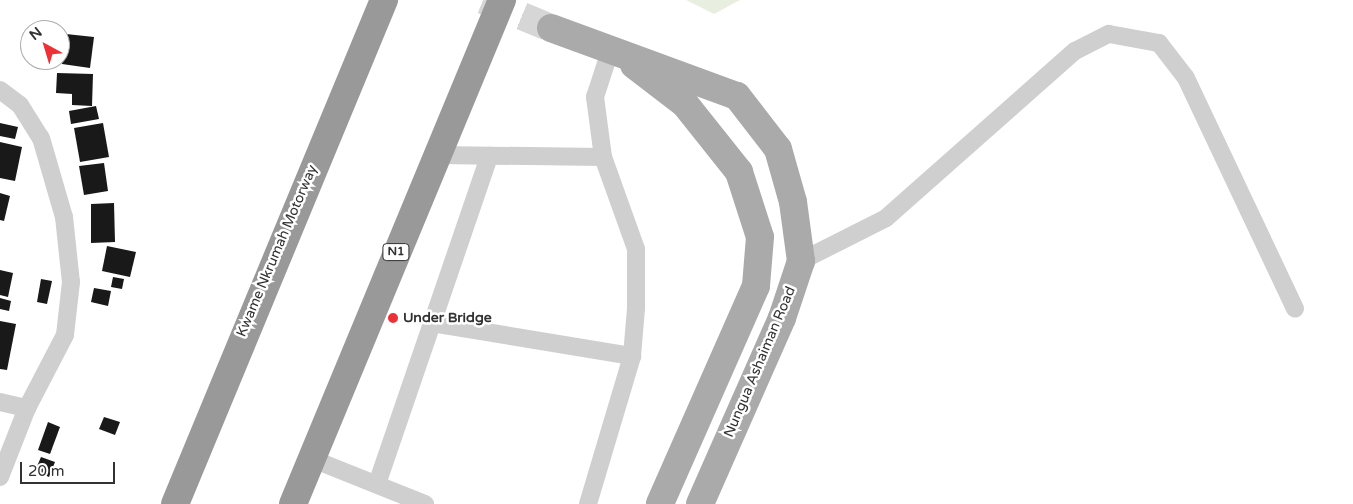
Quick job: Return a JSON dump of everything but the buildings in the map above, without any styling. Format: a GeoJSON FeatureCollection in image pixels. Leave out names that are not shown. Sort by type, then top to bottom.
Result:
{"type":"FeatureCollection","features":[{"type":"Feature","properties":{"kind":"highway","name":"Kwame Nkrumah Motorway"},"geometry":{"type":"LineString","coordinates":[[175,504],[212,406],[384,0]]}},
{"type":"Feature","properties":{"kind":"highway","name":"N1"},"geometry":{"type":"LineString","coordinates":[[293,504],[310,458],[502,0]]}},
{"type":"Feature","properties":{"kind":"main road","name":"Nungua Ashaiman Road"},"geometry":{"type":"LineString","coordinates":[[551,28],[611,48],[737,96],[778,150],[793,202],[801,261],[782,318],[700,504]]}},
{"type":"Feature","properties":{"kind":"main road","name":"Nungua Ashaiman Road"},"geometry":{"type":"LineString","coordinates":[[611,48],[685,104],[739,172],[760,237],[756,286],[660,504]]}},
{"type":"Feature","properties":{"kind":"lane"},"geometry":{"type":"LineString","coordinates":[[801,261],[886,218],[1075,51],[1109,34],[1158,42],[1186,78],[1295,309]]}},
{"type":"Feature","properties":{"kind":"lane"},"geometry":{"type":"LineString","coordinates":[[588,504],[632,356],[636,249],[603,157],[595,96],[611,48]]}},
{"type":"Feature","properties":{"kind":"lane"},"geometry":{"type":"LineString","coordinates":[[0,90],[20,105],[41,138],[64,217],[71,282],[65,335],[27,408],[0,477]]}},
{"type":"Feature","properties":{"kind":"lane"},"geometry":{"type":"LineString","coordinates":[[437,155],[603,157]]}},
{"type":"Feature","properties":{"kind":"lane"},"geometry":{"type":"LineString","coordinates":[[377,484],[489,156]]}},
{"type":"Feature","properties":{"kind":"lane"},"geometry":{"type":"LineString","coordinates":[[432,323],[632,356]]}},
{"type":"Feature","properties":{"kind":"lane"},"geometry":{"type":"LineString","coordinates":[[0,402],[27,408]]}},
{"type":"Feature","properties":{"kind":"lane"},"geometry":{"type":"LineString","coordinates":[[310,458],[425,504]]}},
{"type":"Feature","properties":{"kind":"green space"},"geometry":{"type":"Polygon","coordinates":[[[686,0],[740,0],[714,14],[686,0]]]}},
{"type":"Feature","properties":{"kind":"tunnel"},"geometry":{"type":"LineString","coordinates":[[483,0],[551,28]]}},
{"type":"Feature","properties":{"kind":"place","name":"Under Bridge"},"geometry":{"type":"Point","coordinates":[393,318]}}]}
